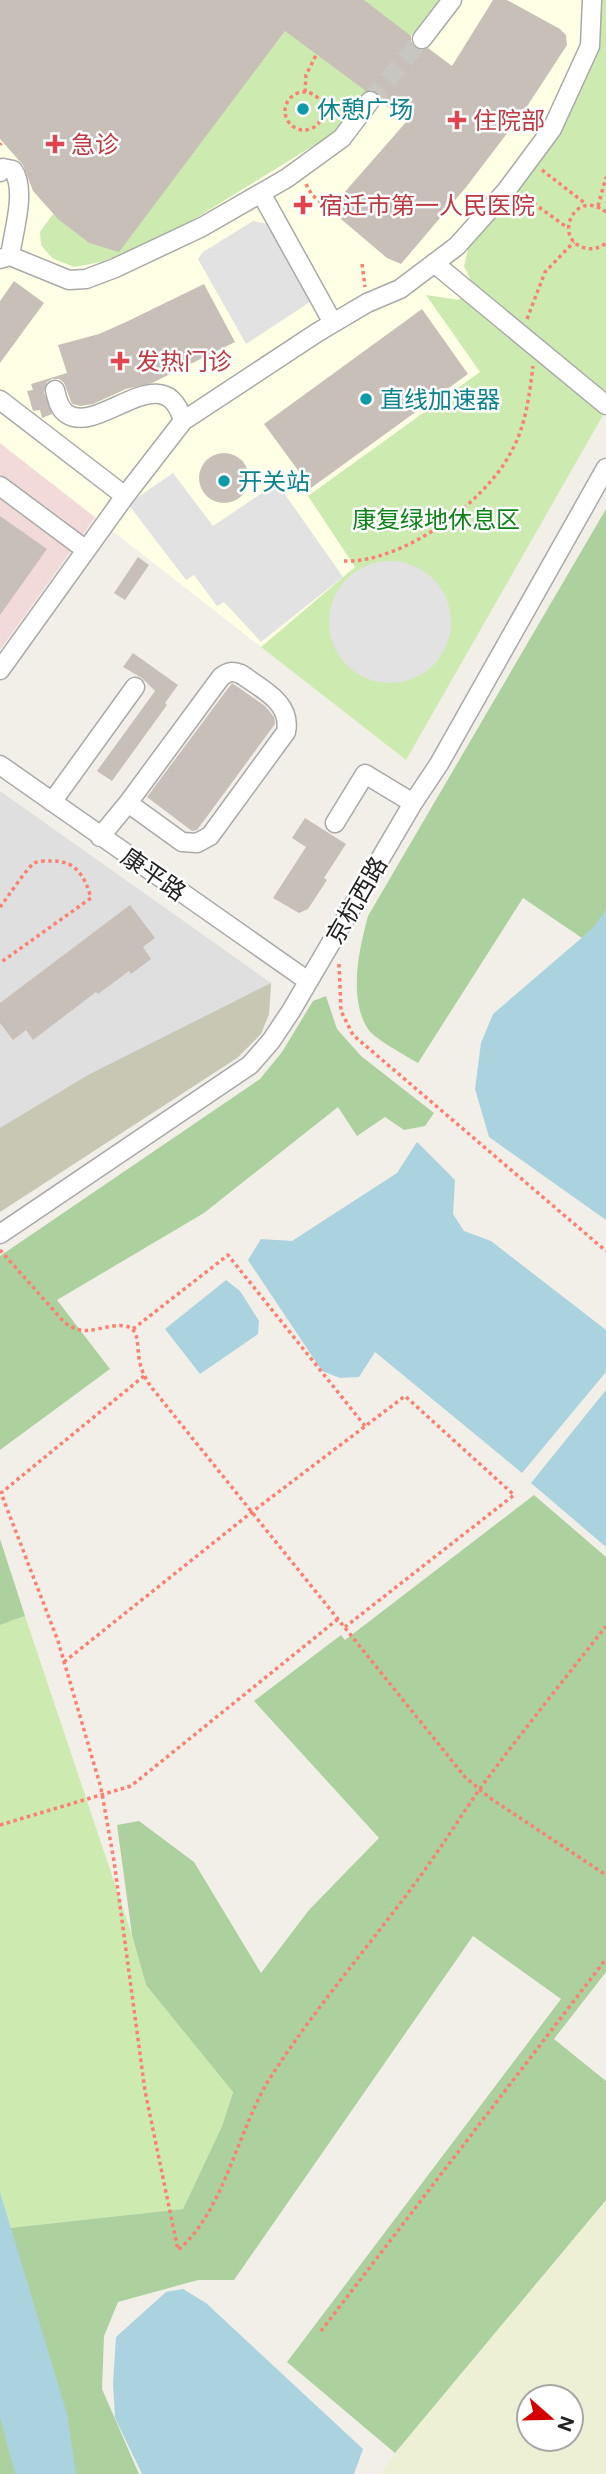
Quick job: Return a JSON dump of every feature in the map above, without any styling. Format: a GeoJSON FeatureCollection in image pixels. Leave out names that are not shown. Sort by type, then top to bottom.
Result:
{"type":"FeatureCollection","features":[{"type":"Feature","properties":{"kind":"street"},"geometry":{"type":"LineString","coordinates":[[422,39],[452,0]]}},
{"type":"Feature","properties":{"kind":"street"},"geometry":{"type":"LineString","coordinates":[[0,670],[125,496],[183,421],[333,323],[367,303],[400,289],[457,246],[510,186],[552,129],[590,46],[593,0]]}},
{"type":"Feature","properties":{"kind":"street"},"geometry":{"type":"LineString","coordinates":[[0,172],[3,168],[13,170],[20,190],[5,258],[69,280],[86,279],[159,248],[298,170],[342,138],[370,101]]}},
{"type":"Feature","properties":{"kind":"street"},"geometry":{"type":"LineString","coordinates":[[261,193],[333,323]]}},
{"type":"Feature","properties":{"kind":"street"},"geometry":{"type":"LineString","coordinates":[[434,263],[606,405]]}},
{"type":"Feature","properties":{"kind":"street"},"geometry":{"type":"LineString","coordinates":[[55,390],[63,410],[79,418],[138,397],[156,394],[171,399],[179,407],[183,421]]}},
{"type":"Feature","properties":{"kind":"street"},"geometry":{"type":"LineString","coordinates":[[0,400],[125,496]]}},
{"type":"Feature","properties":{"kind":"street","name":"京杭西路"},"geometry":{"type":"LineString","coordinates":[[0,1234],[250,1065],[271,1041],[439,764],[606,468]]}},
{"type":"Feature","properties":{"kind":"street"},"geometry":{"type":"LineString","coordinates":[[0,486],[86,550]]}},
{"type":"Feature","properties":{"kind":"street"},"geometry":{"type":"LineString","coordinates":[[100,837],[228,672],[241,674],[285,709],[286,732],[210,836],[197,843],[182,842],[128,803]]}},
{"type":"Feature","properties":{"kind":"street"},"geometry":{"type":"LineString","coordinates":[[52,802],[135,687]]}},
{"type":"Feature","properties":{"kind":"street","name":"康平路"},"geometry":{"type":"LineString","coordinates":[[0,765],[309,981]]}},
{"type":"Feature","properties":{"kind":"street"},"geometry":{"type":"LineString","coordinates":[[335,823],[365,774],[414,803]]}},
{"type":"Feature","properties":{"kind":"path"},"geometry":{"type":"LineString","coordinates":[[305,92],[306,75],[316,55]]}},
{"type":"Feature","properties":{"kind":"path"},"geometry":{"type":"LineString","coordinates":[[305,92],[317,97],[323,108],[317,126],[305,131],[293,128],[284,112],[288,100],[305,92]]}},
{"type":"Feature","properties":{"kind":"path"},"geometry":{"type":"LineString","coordinates":[[530,160],[588,205]]}},
{"type":"Feature","properties":{"kind":"path"},"geometry":{"type":"LineString","coordinates":[[298,170],[312,195],[323,204]]}},
{"type":"Feature","properties":{"kind":"path"},"geometry":{"type":"LineString","coordinates":[[598,206],[606,177]]}},
{"type":"Feature","properties":{"kind":"path"},"geometry":{"type":"LineString","coordinates":[[510,186],[568,228],[574,242],[586,249],[600,247],[606,243]]}},
{"type":"Feature","properties":{"kind":"path"},"geometry":{"type":"LineString","coordinates":[[568,228],[577,209],[588,205],[598,206],[606,212]]}},
{"type":"Feature","properties":{"kind":"path"},"geometry":{"type":"LineString","coordinates":[[344,561],[368,560],[419,538],[445,522],[479,495],[510,455],[525,421],[530,342],[525,325],[545,272],[574,242]]}},
{"type":"Feature","properties":{"kind":"path"},"geometry":{"type":"LineString","coordinates":[[0,907],[35,863],[45,861],[70,864],[79,871],[86,881],[91,898],[0,963]]}},
{"type":"Feature","properties":{"kind":"path"},"geometry":{"type":"LineString","coordinates":[[336,934],[342,987],[341,1011],[354,1035],[606,1251]]}},
{"type":"Feature","properties":{"kind":"path"},"geometry":{"type":"LineString","coordinates":[[0,1250],[65,1323],[78,1331],[122,1325],[133,1329],[137,1336],[139,1363],[145,1377],[465,1777],[606,1875]]}},
{"type":"Feature","properties":{"kind":"path"},"geometry":{"type":"LineString","coordinates":[[133,1329],[228,1255],[365,1426]]}},
{"type":"Feature","properties":{"kind":"path"},"geometry":{"type":"LineString","coordinates":[[145,1377],[1,1493],[64,1662],[102,1795],[114,1861],[145,2091],[178,2250],[193,2238],[221,2186],[249,2118],[268,2081],[299,2035],[420,1876],[480,1789],[606,1626]]}},
{"type":"Feature","properties":{"kind":"path"},"geometry":{"type":"LineString","coordinates":[[64,1662],[252,1512],[405,1396],[514,1495],[345,1627]]}},
{"type":"Feature","properties":{"kind":"path"},"geometry":{"type":"LineString","coordinates":[[0,1825],[131,1786],[338,1619]]}},
{"type":"Feature","properties":{"kind":"path"},"geometry":{"type":"LineString","coordinates":[[321,2331],[606,1959]]}},
{"type":"Feature","properties":{"kind":"shaded area","name":"宿迁市第一人民医院"},"geometry":{"type":"Polygon","coordinates":[[[0,0],[606,0],[406,760],[0,443],[0,0]]]}},
{"type":"Feature","properties":{"kind":"shaded area"},"geometry":{"type":"Polygon","coordinates":[[[253,221],[268,224],[313,300],[246,344],[198,259],[203,252],[253,221]]]}},
{"type":"Feature","properties":{"kind":"shaded area"},"geometry":{"type":"Polygon","coordinates":[[[0,443],[95,517],[0,650],[0,443]]]}},
{"type":"Feature","properties":{"kind":"shaded area"},"geometry":{"type":"Polygon","coordinates":[[[173,473],[213,526],[277,483],[343,577],[261,642],[224,602],[217,606],[194,575],[186,580],[128,504],[173,473]]]}},
{"type":"Feature","properties":{"kind":"shaded area"},"geometry":{"type":"Polygon","coordinates":[[[390,561],[413,566],[433,579],[446,599],[451,622],[446,645],[433,665],[413,678],[390,683],[367,678],[347,665],[334,645],[329,622],[334,599],[347,579],[367,566],[390,561]]]}},
{"type":"Feature","properties":{"kind":"shaded area"},"geometry":{"type":"Polygon","coordinates":[[[0,791],[271,983],[269,1014],[261,1034],[237,1058],[0,1212],[0,791]]]}},
{"type":"Feature","properties":{"kind":"shaded area"},"geometry":{"type":"Polygon","coordinates":[[[271,983],[269,1014],[261,1034],[237,1058],[0,1212],[0,1128],[88,1075],[271,983]]]}},
{"type":"Feature","properties":{"kind":"shaded area"},"geometry":{"type":"Polygon","coordinates":[[[606,2200],[606,2474],[381,2474],[395,2453],[606,2200]]]}},
{"type":"Feature","properties":{"kind":"green space"},"geometry":{"type":"Polygon","coordinates":[[[308,0],[439,0],[345,120],[329,136],[157,242],[101,262],[74,267],[52,258],[41,245],[40,232],[53,214],[89,243],[119,251],[308,0]]]}},
{"type":"Feature","properties":{"kind":"green space","name":"康复绿地休息区"},"geometry":{"type":"Polygon","coordinates":[[[600,0],[606,0],[606,410],[406,760],[261,647],[355,567],[308,496],[480,372],[426,295],[459,300],[472,283],[464,266],[470,241],[564,126],[579,94],[595,51],[601,18],[600,0]]]}},
{"type":"Feature","properties":{"kind":"green space"},"geometry":{"type":"Polygon","coordinates":[[[606,509],[606,910],[593,929],[582,938],[523,898],[418,1063],[377,1037],[368,1029],[362,1017],[358,1003],[357,973],[368,916],[606,509]]]}},
{"type":"Feature","properties":{"kind":"green space"},"geometry":{"type":"Polygon","coordinates":[[[326,996],[337,1029],[361,1056],[434,1113],[425,1126],[404,1130],[385,1117],[357,1136],[338,1107],[204,1213],[57,1300],[110,1369],[0,1450],[0,1256],[260,1079],[282,1052],[313,1001],[326,996]]]}},
{"type":"Feature","properties":{"kind":"green space"},"geometry":{"type":"Polygon","coordinates":[[[534,1495],[606,1557],[606,1972],[554,2039],[606,2081],[606,2200],[395,2453],[287,2362],[561,1999],[473,1936],[234,2280],[198,2280],[118,2302],[104,2336],[102,2389],[139,2474],[0,2474],[0,2229],[183,2209],[222,2126],[233,2092],[146,1985],[132,1935],[117,1825],[139,1821],[194,1862],[261,1973],[309,1910],[379,1838],[254,1701],[341,1635],[345,1640],[534,1495]]]}},
{"type":"Feature","properties":{"kind":"green space"},"geometry":{"type":"Polygon","coordinates":[[[0,1539],[25,1616],[0,1625],[0,1539]]]}},
{"type":"Feature","properties":{"kind":"green space"},"geometry":{"type":"Polygon","coordinates":[[[25,1616],[132,1935],[146,1985],[233,2091],[222,2126],[183,2209],[0,2229],[0,1625],[25,1616]]]}},
{"type":"Feature","properties":{"kind":"water"},"geometry":{"type":"Polygon","coordinates":[[[606,910],[606,1220],[489,1137],[475,1089],[481,1043],[493,1014],[592,929],[606,910]]]}},
{"type":"Feature","properties":{"kind":"water"},"geometry":{"type":"Polygon","coordinates":[[[417,1142],[455,1180],[453,1214],[464,1231],[491,1241],[606,1330],[606,1372],[522,1473],[375,1352],[359,1377],[340,1378],[322,1371],[248,1260],[261,1239],[292,1241],[397,1173],[417,1142]]]}},
{"type":"Feature","properties":{"kind":"water"},"geometry":{"type":"Polygon","coordinates":[[[226,1280],[240,1291],[259,1321],[258,1334],[200,1374],[165,1329],[226,1280]]]}},
{"type":"Feature","properties":{"kind":"water"},"geometry":{"type":"Polygon","coordinates":[[[606,1390],[606,1547],[531,1483],[606,1390]]]}},
{"type":"Feature","properties":{"kind":"water"},"geometry":{"type":"Polygon","coordinates":[[[0,2192],[67,2414],[76,2474],[15,2474],[0,2417],[0,2192]]]}},
{"type":"Feature","properties":{"kind":"water"},"geometry":{"type":"Polygon","coordinates":[[[183,2289],[206,2303],[363,2449],[354,2474],[142,2474],[115,2418],[113,2383],[116,2337],[166,2292],[183,2289]]]}},
{"type":"Feature","properties":{"kind":"building"},"geometry":{"type":"Polygon","coordinates":[[[0,0],[364,0],[411,36],[411,43],[416,48],[428,48],[452,66],[493,0],[507,0],[560,29],[566,35],[567,45],[524,111],[467,186],[401,264],[387,258],[335,214],[336,202],[407,121],[381,102],[376,92],[366,91],[285,31],[119,252],[89,243],[58,219],[33,191],[23,165],[0,139],[0,0]]]}},
{"type":"Feature","properties":{"kind":"building"},"geometry":{"type":"Polygon","coordinates":[[[14,281],[44,303],[0,363],[0,301],[14,281]]]}},
{"type":"Feature","properties":{"kind":"building"},"geometry":{"type":"Polygon","coordinates":[[[204,284],[235,342],[152,383],[126,389],[93,404],[72,404],[64,383],[59,379],[52,379],[47,382],[44,392],[52,414],[42,418],[40,410],[33,411],[27,391],[33,390],[31,384],[67,373],[58,345],[99,334],[204,284]]]}},
{"type":"Feature","properties":{"kind":"building","name":"直线加速器"},"geometry":{"type":"Polygon","coordinates":[[[422,309],[468,374],[311,488],[264,424],[422,309]]]}},
{"type":"Feature","properties":{"kind":"building","name":"开关站"},"geometry":{"type":"Polygon","coordinates":[[[224,453],[242,460],[249,478],[242,496],[224,503],[206,496],[199,478],[206,460],[224,453]]]}},
{"type":"Feature","properties":{"kind":"building"},"geometry":{"type":"Polygon","coordinates":[[[0,516],[47,549],[0,615],[0,516]]]}},
{"type":"Feature","properties":{"kind":"building"},"geometry":{"type":"Polygon","coordinates":[[[138,557],[149,565],[125,600],[114,593],[138,557]]]}},
{"type":"Feature","properties":{"kind":"building"},"geometry":{"type":"Polygon","coordinates":[[[133,653],[178,685],[165,703],[167,705],[112,781],[97,771],[155,691],[142,678],[123,667],[133,653]]]}},
{"type":"Feature","properties":{"kind":"building"},"geometry":{"type":"Polygon","coordinates":[[[232,683],[265,706],[274,717],[275,724],[197,830],[192,831],[147,797],[232,683]]]}},
{"type":"Feature","properties":{"kind":"building"},"geometry":{"type":"Polygon","coordinates":[[[305,818],[346,844],[308,909],[299,913],[273,898],[306,847],[292,838],[305,818]]]}},
{"type":"Feature","properties":{"kind":"building"},"geometry":{"type":"Polygon","coordinates":[[[130,905],[155,938],[143,947],[151,959],[131,974],[129,971],[98,994],[96,992],[33,1040],[26,1030],[13,1040],[0,1023],[0,1003],[130,905]]]}},
{"type":"Feature","properties":{"kind":"tunnel"},"geometry":{"type":"LineString","coordinates":[[370,101],[422,39]]}},
{"type":"Feature","properties":{"kind":"place","name":"休憩广场"},"geometry":{"type":"Point","coordinates":[303,109]}},
{"type":"Feature","properties":{"kind":"place","name":"住院部"},"geometry":{"type":"Point","coordinates":[457,120]}},
{"type":"Feature","properties":{"kind":"place","name":"急诊"},"geometry":{"type":"Point","coordinates":[55,144]}},
{"type":"Feature","properties":{"kind":"place","name":"宿迁市第一人民医院"},"geometry":{"type":"Point","coordinates":[303,205]}},
{"type":"Feature","properties":{"kind":"place","name":"发热门诊"},"geometry":{"type":"Point","coordinates":[120,361]}},
{"type":"Feature","properties":{"kind":"place","name":"直线加速器"},"geometry":{"type":"Point","coordinates":[366,399]}},
{"type":"Feature","properties":{"kind":"place","name":"开关站"},"geometry":{"type":"Point","coordinates":[224,481]}}]}
